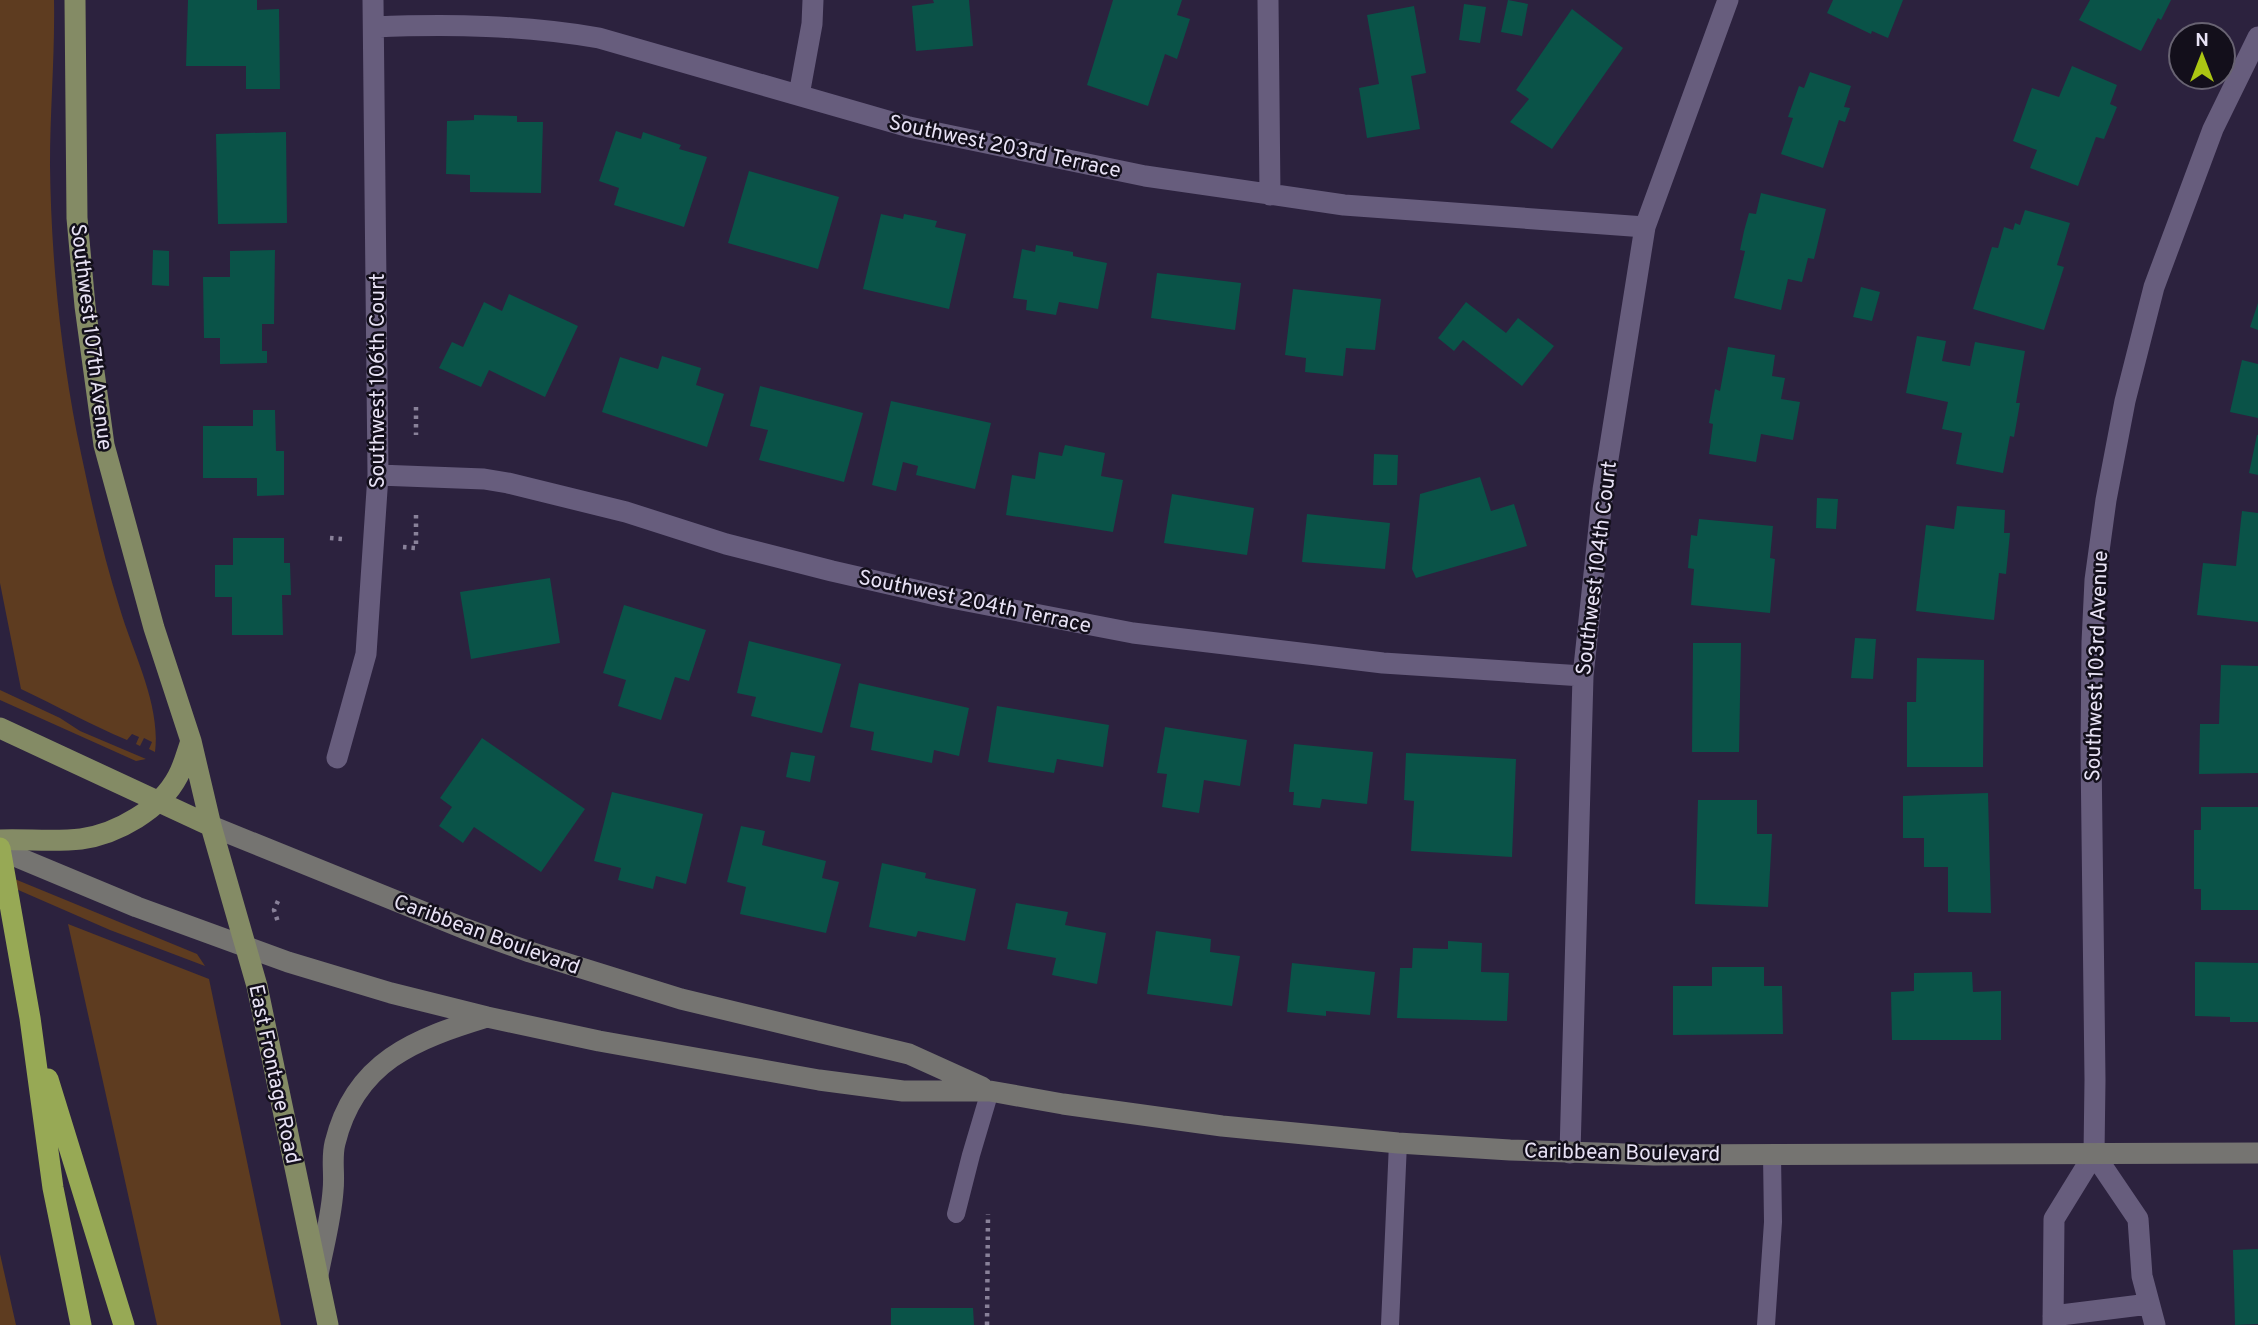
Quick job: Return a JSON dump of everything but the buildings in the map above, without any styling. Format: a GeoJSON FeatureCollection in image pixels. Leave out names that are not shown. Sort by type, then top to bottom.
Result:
{"type":"FeatureCollection","features":[{"type":"Feature","properties":{"kind":"highway"},"geometry":{"type":"LineString","coordinates":[[0,849],[30,1018],[53,1188],[81,1325]]}},
{"type":"Feature","properties":{"kind":"highway"},"geometry":{"type":"LineString","coordinates":[[30,1018],[124,1325]]}},
{"type":"Feature","properties":{"kind":"main road","name":"Southwest 107th Avenue"},"geometry":{"type":"LineString","coordinates":[[75,0],[77,218],[104,444],[154,628],[191,741],[211,827]]}},
{"type":"Feature","properties":{"kind":"main road","name":"Caribbean Boulevard"},"geometry":{"type":"LineString","coordinates":[[0,728],[211,827]]}},
{"type":"Feature","properties":{"kind":"main road"},"geometry":{"type":"LineString","coordinates":[[0,840],[80,839],[117,828],[159,803],[178,777],[191,741]]}},
{"type":"Feature","properties":{"kind":"main road","name":"East Frontage Road"},"geometry":{"type":"LineString","coordinates":[[211,827],[247,947],[263,1013],[328,1325]]}},
{"type":"Feature","properties":{"kind":"street","name":"Southwest 106th Court"},"geometry":{"type":"LineString","coordinates":[[337,758],[366,654],[378,475],[373,0]]}},
{"type":"Feature","properties":{"kind":"street"},"geometry":{"type":"LineString","coordinates":[[799,95],[814,0]]}},
{"type":"Feature","properties":{"kind":"street"},"geometry":{"type":"LineString","coordinates":[[1268,0],[1270,195]]}},
{"type":"Feature","properties":{"kind":"street","name":"Southwest 104th Court"},"geometry":{"type":"LineString","coordinates":[[1570,1153],[1583,676],[1603,490],[1645,227],[1728,0]]}},
{"type":"Feature","properties":{"kind":"street","name":"Southwest 203rd Terrace"},"geometry":{"type":"LineString","coordinates":[[374,27],[426,24],[559,31],[637,48],[909,127],[1145,176],[1344,205],[1645,227]]}},
{"type":"Feature","properties":{"kind":"street","name":"Southwest 103rd Avenue"},"geometry":{"type":"LineString","coordinates":[[2094,1154],[2091,751],[2094,612],[2104,512],[2125,401],[2154,287],[2213,129],[2258,37]]}},
{"type":"Feature","properties":{"kind":"street","name":"Southwest 204th Terrace"},"geometry":{"type":"LineString","coordinates":[[378,475],[484,479],[530,488],[626,512],[726,544],[846,574],[1017,612],[1133,633],[1383,663],[1583,676]]}},
{"type":"Feature","properties":{"kind":"street","name":"Caribbean Boulevard"},"geometry":{"type":"LineString","coordinates":[[211,827],[530,952],[681,999],[909,1054],[990,1091]]}},
{"type":"Feature","properties":{"kind":"street","name":"Caribbean Boulevard"},"geometry":{"type":"LineString","coordinates":[[0,849],[137,906],[247,947],[391,993],[487,1017],[671,1055],[819,1080],[903,1091],[990,1091],[1222,1126],[1398,1143],[1570,1153],[2258,1153]]}},
{"type":"Feature","properties":{"kind":"street"},"geometry":{"type":"LineString","coordinates":[[318,1275],[334,1189],[332,1161],[335,1143],[355,1095],[383,1063],[401,1050],[434,1033],[487,1017]]}},
{"type":"Feature","properties":{"kind":"street"},"geometry":{"type":"LineString","coordinates":[[2149,1304],[2053,1320],[2054,1219],[2094,1154],[2138,1219],[2139,1251],[2155,1325]]}},
{"type":"Feature","properties":{"kind":"lane"},"geometry":{"type":"LineString","coordinates":[[956,1214],[990,1091]]}},
{"type":"Feature","properties":{"kind":"lane"},"geometry":{"type":"LineString","coordinates":[[1390,1325],[1398,1143]]}},
{"type":"Feature","properties":{"kind":"lane"},"geometry":{"type":"LineString","coordinates":[[1766,1325],[1773,1222],[1772,1155]]}},
{"type":"Feature","properties":{"kind":"path"},"geometry":{"type":"LineString","coordinates":[[416,407],[416,435]]}},
{"type":"Feature","properties":{"kind":"path"},"geometry":{"type":"LineString","coordinates":[[395,546],[416,548],[416,515]]}},
{"type":"Feature","properties":{"kind":"path"},"geometry":{"type":"LineString","coordinates":[[278,901],[274,910],[278,922]]}},
{"type":"Feature","properties":{"kind":"path"},"geometry":{"type":"LineString","coordinates":[[987,1325],[988,1214]]}},
{"type":"Feature","properties":{"kind":"shaded area"},"geometry":{"type":"Polygon","coordinates":[[[0,0],[54,0],[51,199],[54,266],[66,367],[77,434],[102,544],[120,609],[150,698],[156,734],[155,752],[149,749],[152,742],[144,738],[140,746],[136,744],[139,737],[132,734],[127,740],[21,689],[0,583],[0,0]]]}},
{"type":"Feature","properties":{"kind":"shaded area"},"geometry":{"type":"Polygon","coordinates":[[[0,690],[60,718],[80,731],[146,759],[136,761],[0,700],[0,690]]]}},
{"type":"Feature","properties":{"kind":"shaded area"},"geometry":{"type":"Polygon","coordinates":[[[0,873],[197,954],[205,966],[110,930],[0,882],[0,873]]]}},
{"type":"Feature","properties":{"kind":"shaded area"},"geometry":{"type":"Polygon","coordinates":[[[68,924],[209,979],[281,1325],[157,1325],[68,924]]]}},
{"type":"Feature","properties":{"kind":"shaded area"},"geometry":{"type":"Polygon","coordinates":[[[0,1254],[16,1325],[0,1325],[0,1254]]]}}]}
